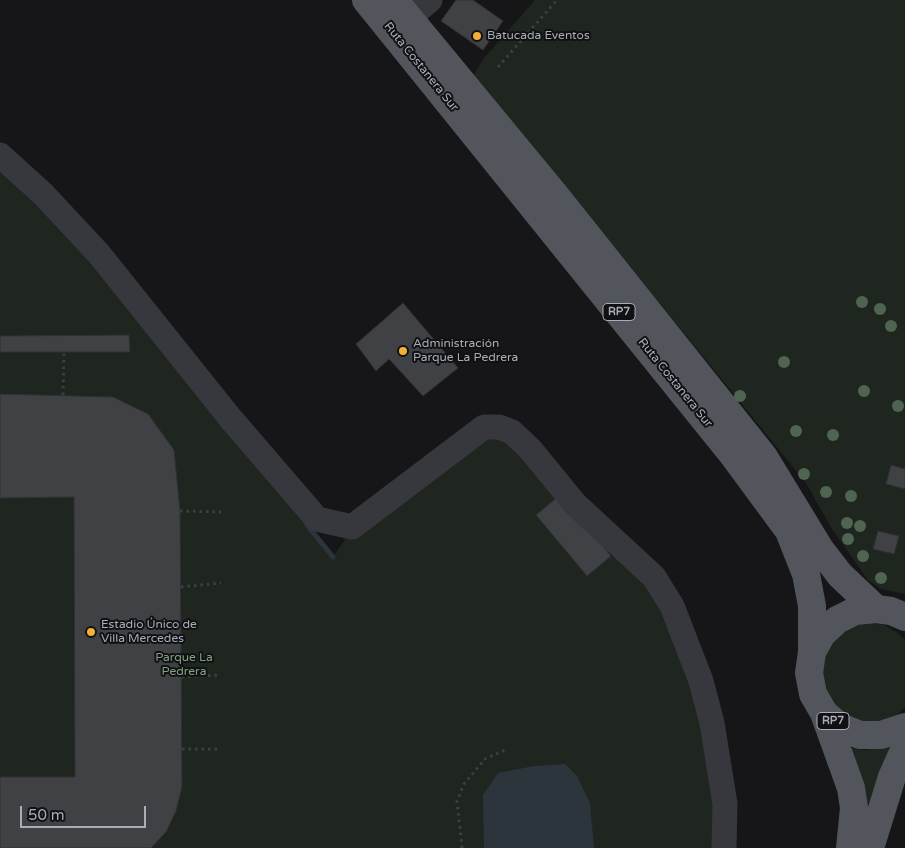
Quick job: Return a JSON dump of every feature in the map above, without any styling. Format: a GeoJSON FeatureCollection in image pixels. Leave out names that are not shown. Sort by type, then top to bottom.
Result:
{"type":"FeatureCollection","features":[{"type":"Feature","properties":{"kind":"main road","name":"Ruta Costanera Sur"},"geometry":{"type":"LineString","coordinates":[[366,0],[727,447],[788,531],[806,574],[812,606],[812,652],[809,673],[813,694],[824,713],[851,788],[854,808],[850,848]]}},
{"type":"Feature","properties":{"kind":"main road","name":"Ruta Costanera Sur"},"geometry":{"type":"LineString","coordinates":[[402,9],[548,187],[764,457],[820,549],[840,575],[876,609]]}},
{"type":"Feature","properties":{"kind":"main road","name":"Ruta Costanera Sur"},"geometry":{"type":"LineString","coordinates":[[812,652],[822,634],[837,620],[855,611],[876,609],[891,611],[905,617]]}},
{"type":"Feature","properties":{"kind":"main road","name":"Ruta Costanera Sur"},"geometry":{"type":"LineString","coordinates":[[824,713],[840,727],[860,735],[882,735],[905,727]]}},
{"type":"Feature","properties":{"kind":"main road"},"geometry":{"type":"LineString","coordinates":[[870,848],[892,777],[905,748]]}},
{"type":"Feature","properties":{"kind":"lane"},"geometry":{"type":"LineString","coordinates":[[402,9],[430,0]]}},
{"type":"Feature","properties":{"kind":"lane"},"geometry":{"type":"LineString","coordinates":[[0,155],[43,194],[99,254],[231,419],[317,518],[352,527],[484,427],[499,427],[512,432],[530,450],[575,504],[654,577],[672,606],[700,681],[712,723],[725,804],[724,848]]}},
{"type":"Feature","properties":{"kind":"path"},"geometry":{"type":"LineString","coordinates":[[498,66],[558,0]]}},
{"type":"Feature","properties":{"kind":"path"},"geometry":{"type":"LineString","coordinates":[[63,395],[64,352]]}},
{"type":"Feature","properties":{"kind":"path"},"geometry":{"type":"LineString","coordinates":[[180,511],[222,512]]}},
{"type":"Feature","properties":{"kind":"path"},"geometry":{"type":"LineString","coordinates":[[181,587],[221,583]]}},
{"type":"Feature","properties":{"kind":"path"},"geometry":{"type":"LineString","coordinates":[[182,677],[220,675]]}},
{"type":"Feature","properties":{"kind":"path"},"geometry":{"type":"LineString","coordinates":[[182,749],[219,749]]}},
{"type":"Feature","properties":{"kind":"path"},"geometry":{"type":"LineString","coordinates":[[462,848],[457,801],[464,784],[485,758],[506,750]]}},
{"type":"Feature","properties":{"kind":"green space"},"geometry":{"type":"Polygon","coordinates":[[[535,0],[905,0],[905,594],[881,589],[868,580],[832,529],[806,483],[474,75],[483,59],[535,0]]]}},
{"type":"Feature","properties":{"kind":"green space","name":"Parque La Pedrera"},"geometry":{"type":"Polygon","coordinates":[[[0,167],[74,240],[333,557],[348,535],[481,436],[503,435],[560,495],[536,515],[587,576],[611,556],[635,567],[650,578],[705,718],[717,848],[0,848],[0,167]]]}},
{"type":"Feature","properties":{"kind":"green space"},"geometry":{"type":"Polygon","coordinates":[[[868,622],[884,625],[898,633],[905,640],[905,708],[893,718],[876,723],[858,723],[828,706],[819,658],[826,643],[852,625],[868,622]]]}},
{"type":"Feature","properties":{"kind":"green space"},"geometry":{"type":"Polygon","coordinates":[[[895,744],[859,848],[843,747],[865,750],[895,744]]]}},
{"type":"Feature","properties":{"kind":"shaded area"},"geometry":{"type":"Polygon","coordinates":[[[565,764],[577,776],[590,803],[594,848],[484,848],[483,795],[498,773],[534,766],[565,764]]]}},
{"type":"Feature","properties":{"kind":"building","name":"Batucada Eventos"},"geometry":{"type":"Polygon","coordinates":[[[456,0],[473,0],[503,21],[483,50],[441,21],[456,0]]]}},
{"type":"Feature","properties":{"kind":"building","name":"Administración Parque La Pedrera"},"geometry":{"type":"Polygon","coordinates":[[[403,303],[458,368],[423,396],[389,359],[376,371],[356,344],[403,303]]]}},
{"type":"Feature","properties":{"kind":"building"},"geometry":{"type":"Polygon","coordinates":[[[129,335],[130,352],[0,352],[0,336],[129,335]]]}},
{"type":"Feature","properties":{"kind":"building","name":"Estadio Único de Villa Mercedes"},"geometry":{"type":"Polygon","coordinates":[[[0,394],[113,397],[148,414],[174,450],[180,511],[182,787],[176,811],[166,832],[151,848],[0,848],[0,777],[75,777],[74,497],[0,498],[0,394]]]}},
{"type":"Feature","properties":{"kind":"building"},"geometry":{"type":"Polygon","coordinates":[[[891,465],[905,469],[905,489],[886,484],[891,465]]]}},
{"type":"Feature","properties":{"kind":"building"},"geometry":{"type":"Polygon","coordinates":[[[560,495],[611,556],[587,576],[536,515],[560,495]]]}},
{"type":"Feature","properties":{"kind":"building"},"geometry":{"type":"Polygon","coordinates":[[[878,531],[899,536],[894,554],[873,549],[878,531]]]}},
{"type":"Feature","properties":{"kind":"waterway"},"geometry":{"type":"LineString","coordinates":[[307,525],[333,557]]}},
{"type":"Feature","properties":{"kind":"place","name":"Batucada Eventos"},"geometry":{"type":"Point","coordinates":[477,36]}},
{"type":"Feature","properties":{"kind":"place","name":"Administración Parque La Pedrera"},"geometry":{"type":"Point","coordinates":[403,351]}},
{"type":"Feature","properties":{"kind":"place","name":"Estadio Único de Villa Mercedes"},"geometry":{"type":"Point","coordinates":[91,632]}}]}
